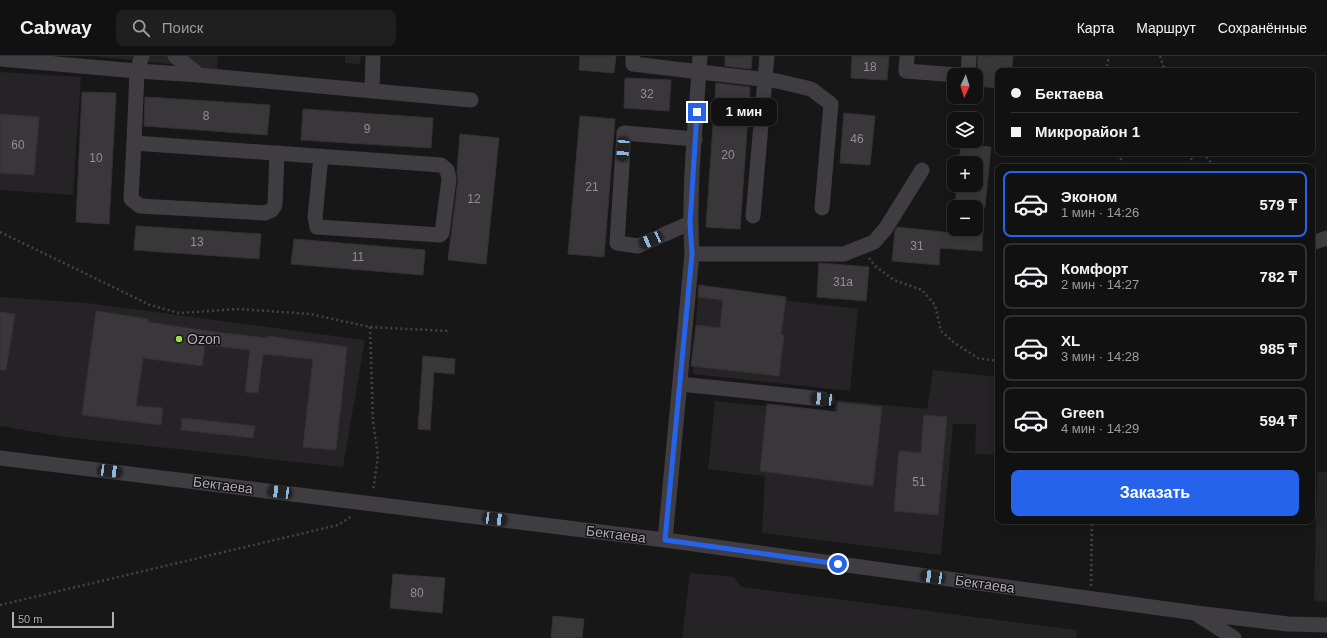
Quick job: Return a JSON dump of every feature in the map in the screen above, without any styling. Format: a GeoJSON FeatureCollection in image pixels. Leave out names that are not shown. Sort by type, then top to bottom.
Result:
{"type":"FeatureCollection","features":[{"type":"Feature","properties":{"kind":"street"},"geometry":{"type":"LineString","coordinates":[[142,56],[137,71],[131,199],[140,206],[265,213],[272,210],[275,205],[276,153]]}},
{"type":"Feature","properties":{"kind":"street"},"geometry":{"type":"LineString","coordinates":[[175,56],[199,75]]}},
{"type":"Feature","properties":{"kind":"street"},"geometry":{"type":"LineString","coordinates":[[372,91],[373,56]]}},
{"type":"Feature","properties":{"kind":"street"},"geometry":{"type":"LineString","coordinates":[[633,56],[633,64],[765,79],[811,89],[831,104],[822,208]]}},
{"type":"Feature","properties":{"kind":"street"},"geometry":{"type":"LineString","coordinates":[[665,540],[692,254],[690,223],[700,56]]}},
{"type":"Feature","properties":{"kind":"street"},"geometry":{"type":"LineString","coordinates":[[753,216],[767,56]]}},
{"type":"Feature","properties":{"kind":"street"},"geometry":{"type":"LineString","coordinates":[[906,56],[906,71],[947,74]]}},
{"type":"Feature","properties":{"kind":"street"},"geometry":{"type":"LineString","coordinates":[[968,68],[969,56]]}},
{"type":"Feature","properties":{"kind":"street"},"geometry":{"type":"LineString","coordinates":[[0,59],[199,75],[471,100]]}},
{"type":"Feature","properties":{"kind":"street"},"geometry":{"type":"LineString","coordinates":[[690,223],[638,246],[617,243],[624,133],[695,139]]}},
{"type":"Feature","properties":{"kind":"street"},"geometry":{"type":"LineString","coordinates":[[134,143],[321,156],[441,165],[447,170],[449,180],[442,233],[440,235],[317,227],[315,217],[321,156]]}},
{"type":"Feature","properties":{"kind":"street"},"geometry":{"type":"LineString","coordinates":[[692,254],[844,254],[874,242],[886,228],[922,170]]}},
{"type":"Feature","properties":{"kind":"street"},"geometry":{"type":"LineString","coordinates":[[680,384],[823,399]]}},
{"type":"Feature","properties":{"kind":"street","name":"Бектаева"},"geometry":{"type":"LineString","coordinates":[[0,458],[665,540],[1196,613],[1288,624],[1327,625]]}},
{"type":"Feature","properties":{"kind":"street"},"geometry":{"type":"LineString","coordinates":[[1196,613],[1234,638]]}},
{"type":"Feature","properties":{"kind":"path"},"geometry":{"type":"LineString","coordinates":[[1107,68],[1109,56]]}},
{"type":"Feature","properties":{"kind":"path"},"geometry":{"type":"LineString","coordinates":[[1160,56],[1164,68]]}},
{"type":"Feature","properties":{"kind":"path"},"geometry":{"type":"LineString","coordinates":[[1206,156],[1212,164]]}},
{"type":"Feature","properties":{"kind":"path"},"geometry":{"type":"LineString","coordinates":[[0,232],[150,305],[179,313],[239,309],[255,310],[310,314],[370,326],[448,331]]}},
{"type":"Feature","properties":{"kind":"path"},"geometry":{"type":"LineString","coordinates":[[861,247],[875,266],[894,280],[922,290],[935,305],[941,331],[956,344],[978,358],[995,361]]}},
{"type":"Feature","properties":{"kind":"path"},"geometry":{"type":"LineString","coordinates":[[0,605],[338,525],[371,504],[378,456],[373,422],[370,326]]}},
{"type":"Feature","properties":{"kind":"path"},"geometry":{"type":"LineString","coordinates":[[1090,598],[1092,524]]}},
{"type":"Feature","properties":{"kind":"shaded area"},"geometry":{"type":"Polygon","coordinates":[[[93,56],[218,56],[217,69],[93,56]]]}},
{"type":"Feature","properties":{"kind":"shaded area"},"geometry":{"type":"Polygon","coordinates":[[[345,56],[361,56],[360,64],[345,63],[345,56]]]}},
{"type":"Feature","properties":{"kind":"shaded area"},"geometry":{"type":"Polygon","coordinates":[[[0,72],[81,77],[73,195],[0,190],[0,72]]]}},
{"type":"Feature","properties":{"kind":"shaded area"},"geometry":{"type":"Polygon","coordinates":[[[698,290],[858,309],[850,391],[693,374],[698,290]]]}},
{"type":"Feature","properties":{"kind":"shaded area"},"geometry":{"type":"Polygon","coordinates":[[[0,297],[87,303],[365,340],[343,467],[65,437],[0,426],[0,297]]]}},
{"type":"Feature","properties":{"kind":"shaded area"},"geometry":{"type":"Polygon","coordinates":[[[933,370],[995,377],[995,455],[975,454],[976,424],[953,424],[941,555],[762,533],[765,476],[708,469],[715,401],[834,413],[835,400],[927,409],[933,370]]]}},
{"type":"Feature","properties":{"kind":"shaded area"},"geometry":{"type":"Polygon","coordinates":[[[1317,472],[1327,472],[1327,602],[1314,601],[1317,472]]]}},
{"type":"Feature","properties":{"kind":"shaded area"},"geometry":{"type":"Polygon","coordinates":[[[690,573],[734,577],[742,587],[1077,630],[1076,638],[682,638],[690,573]]]}},
{"type":"Feature","properties":{"kind":"building"},"geometry":{"type":"Polygon","coordinates":[[[580,56],[616,56],[614,73],[579,70],[580,56]]]}},
{"type":"Feature","properties":{"kind":"building"},"geometry":{"type":"Polygon","coordinates":[[[725,56],[752,56],[751,69],[725,66],[725,56]]]}},
{"type":"Feature","properties":{"kind":"building"},"geometry":{"type":"Polygon","coordinates":[[[852,56],[889,56],[887,80],[851,78],[852,56]]]}},
{"type":"Feature","properties":{"kind":"building"},"geometry":{"type":"Polygon","coordinates":[[[978,56],[1013,56],[1012,68],[995,68],[995,88],[983,87],[983,68],[977,68],[978,56]]]}},
{"type":"Feature","properties":{"kind":"building"},"geometry":{"type":"Polygon","coordinates":[[[625,78],[671,80],[669,111],[624,108],[625,78]]]}},
{"type":"Feature","properties":{"kind":"building"},"geometry":{"type":"Polygon","coordinates":[[[716,83],[750,87],[740,229],[706,227],[716,83]]]}},
{"type":"Feature","properties":{"kind":"building"},"geometry":{"type":"Polygon","coordinates":[[[82,92],[116,93],[109,224],[76,222],[82,92]]]}},
{"type":"Feature","properties":{"kind":"building"},"geometry":{"type":"Polygon","coordinates":[[[145,97],[270,105],[267,135],[144,126],[145,97]]]}},
{"type":"Feature","properties":{"kind":"building"},"geometry":{"type":"Polygon","coordinates":[[[303,109],[433,118],[431,148],[301,140],[303,109]]]}},
{"type":"Feature","properties":{"kind":"building"},"geometry":{"type":"Polygon","coordinates":[[[844,113],[875,116],[870,165],[840,163],[844,113]]]}},
{"type":"Feature","properties":{"kind":"building"},"geometry":{"type":"Polygon","coordinates":[[[0,114],[39,117],[34,175],[0,173],[0,114]]]}},
{"type":"Feature","properties":{"kind":"building"},"geometry":{"type":"Polygon","coordinates":[[[580,116],[615,119],[604,257],[568,254],[580,116]]]}},
{"type":"Feature","properties":{"kind":"building"},"geometry":{"type":"Polygon","coordinates":[[[460,134],[499,138],[486,264],[448,260],[458,180],[457,172],[460,134]]]}},
{"type":"Feature","properties":{"kind":"building"},"geometry":{"type":"Polygon","coordinates":[[[991,147],[985,207],[983,207],[983,200],[956,200],[956,192],[983,192],[983,156],[960,156],[961,148],[991,147]]]}},
{"type":"Feature","properties":{"kind":"building"},"geometry":{"type":"Polygon","coordinates":[[[136,226],[261,234],[259,259],[134,250],[136,226]]]}},
{"type":"Feature","properties":{"kind":"building"},"geometry":{"type":"Polygon","coordinates":[[[897,227],[947,232],[947,236],[983,236],[982,251],[940,248],[939,265],[892,261],[895,231],[897,227]]]}},
{"type":"Feature","properties":{"kind":"building"},"geometry":{"type":"Polygon","coordinates":[[[294,239],[425,250],[423,275],[291,264],[294,239]]]}},
{"type":"Feature","properties":{"kind":"building"},"geometry":{"type":"Polygon","coordinates":[[[819,263],[869,267],[866,301],[817,297],[819,263]]]}},
{"type":"Feature","properties":{"kind":"building"},"geometry":{"type":"Polygon","coordinates":[[[699,285],[786,297],[781,335],[784,335],[779,376],[691,366],[696,325],[720,328],[723,300],[698,297],[699,285]]]}},
{"type":"Feature","properties":{"kind":"building"},"geometry":{"type":"Polygon","coordinates":[[[96,311],[148,319],[148,322],[207,331],[267,338],[268,336],[347,347],[336,450],[303,447],[313,359],[263,354],[258,393],[245,392],[250,350],[205,345],[202,366],[143,358],[136,406],[163,408],[161,425],[82,415],[96,311]]]}},
{"type":"Feature","properties":{"kind":"building"},"geometry":{"type":"Polygon","coordinates":[[[0,312],[15,314],[6,370],[0,370],[0,312]]]}},
{"type":"Feature","properties":{"kind":"building"},"geometry":{"type":"Polygon","coordinates":[[[423,356],[455,359],[454,374],[434,372],[430,430],[418,429],[423,356]]]}},
{"type":"Feature","properties":{"kind":"building"},"geometry":{"type":"Polygon","coordinates":[[[838,402],[882,407],[873,486],[760,471],[767,404],[837,412],[838,402]]]}},
{"type":"Feature","properties":{"kind":"building"},"geometry":{"type":"Polygon","coordinates":[[[924,415],[947,417],[938,515],[894,511],[899,451],[921,453],[924,415]]]}},
{"type":"Feature","properties":{"kind":"building"},"geometry":{"type":"Polygon","coordinates":[[[182,418],[255,426],[253,438],[181,430],[182,418]]]}},
{"type":"Feature","properties":{"kind":"building"},"geometry":{"type":"Polygon","coordinates":[[[393,574],[445,578],[442,613],[390,608],[393,574]]]}},
{"type":"Feature","properties":{"kind":"building"},"geometry":{"type":"Polygon","coordinates":[[[553,616],[584,619],[582,638],[551,638],[553,616]]]}},
{"type":"Feature","properties":{"kind":"place","name":"Ozon"},"geometry":{"type":"Point","coordinates":[179,339]}},
{"type":"Feature","properties":{"kind":"route"},"geometry":{"type":"LineString","coordinates":[[697,112],[690,223],[692,254],[665,540],[838,564]]}}]}
